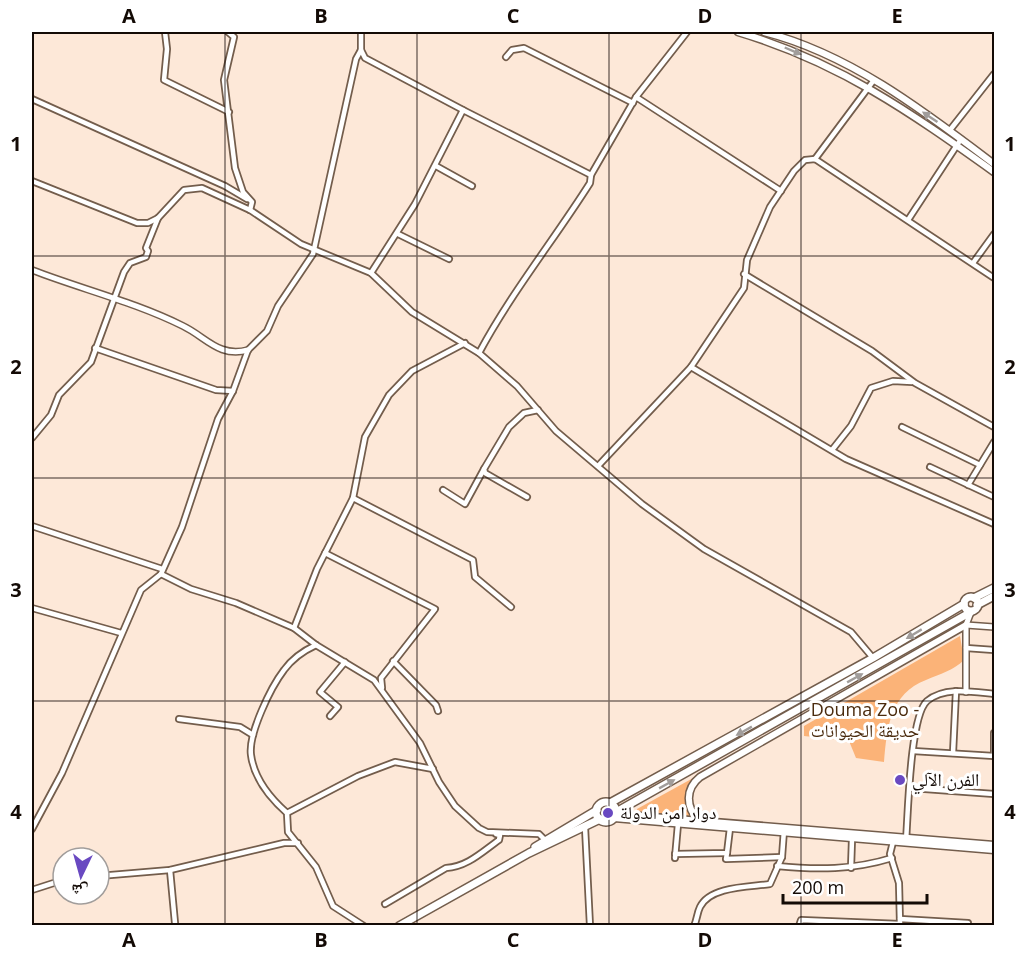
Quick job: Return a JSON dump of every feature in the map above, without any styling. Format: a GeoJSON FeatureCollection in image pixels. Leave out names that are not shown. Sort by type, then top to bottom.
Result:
{"type":"FeatureCollection","features":[{"type":"Feature","properties":{"kind":"main road"},"geometry":{"type":"LineString","coordinates":[[738,32],[772,42],[851,76],[994,172]]}},
{"type":"Feature","properties":{"kind":"main road"},"geometry":{"type":"LineString","coordinates":[[764,32],[775,33],[855,69],[950,130],[994,164]]}},
{"type":"Feature","properties":{"kind":"main road"},"geometry":{"type":"LineString","coordinates":[[772,42],[775,33]]}},
{"type":"Feature","properties":{"kind":"main road"},"geometry":{"type":"LineString","coordinates":[[851,76],[855,69]]}},
{"type":"Feature","properties":{"kind":"main road"},"geometry":{"type":"LineString","coordinates":[[529,853],[546,840],[597,810],[602,804],[610,803],[879,665],[971,612],[976,601],[994,588]]}},
{"type":"Feature","properties":{"kind":"main road"},"geometry":{"type":"LineString","coordinates":[[597,810],[600,819],[607,822],[615,815],[695,769],[776,717],[964,604],[967,598],[976,601],[994,596]]}},
{"type":"Feature","properties":{"kind":"main road"},"geometry":{"type":"LineString","coordinates":[[964,604],[971,612]]}},
{"type":"Feature","properties":{"kind":"main road"},"geometry":{"type":"LineString","coordinates":[[698,820],[690,809],[688,797],[693,783],[700,777],[966,625]]}},
{"type":"Feature","properties":{"kind":"main road"},"geometry":{"type":"LineString","coordinates":[[776,717],[784,729]]}},
{"type":"Feature","properties":{"kind":"main road"},"geometry":{"type":"LineString","coordinates":[[695,769],[700,777]]}},
{"type":"Feature","properties":{"kind":"main road"},"geometry":{"type":"LineString","coordinates":[[610,803],[615,815]]}},
{"type":"Feature","properties":{"kind":"main road"},"geometry":{"type":"LineString","coordinates":[[615,815],[698,820],[852,839],[994,850]]}},
{"type":"Feature","properties":{"kind":"main road"},"geometry":{"type":"LineString","coordinates":[[615,815],[678,824],[906,837],[994,845]]}},
{"type":"Feature","properties":{"kind":"main road"},"geometry":{"type":"LineString","coordinates":[[399,926],[529,853],[600,819]]}},
{"type":"Feature","properties":{"kind":"street"},"geometry":{"type":"LineString","coordinates":[[165,32],[167,49],[164,80],[229,112]]}},
{"type":"Feature","properties":{"kind":"street"},"geometry":{"type":"LineString","coordinates":[[228,32],[234,37],[224,80],[235,168],[247,199]]}},
{"type":"Feature","properties":{"kind":"street"},"geometry":{"type":"LineString","coordinates":[[361,32],[361,50],[365,58],[591,175]]}},
{"type":"Feature","properties":{"kind":"street"},"geometry":{"type":"LineString","coordinates":[[479,353],[499,317],[584,193],[590,183],[591,175],[636,98],[687,32]]}},
{"type":"Feature","properties":{"kind":"street"},"geometry":{"type":"LineString","coordinates":[[506,57],[512,50],[524,48],[633,103]]}},
{"type":"Feature","properties":{"kind":"street"},"geometry":{"type":"LineString","coordinates":[[32,829],[62,773],[141,590],[162,572],[182,527],[218,419],[233,391],[248,350],[267,331],[278,306],[305,270],[314,250],[356,59],[361,50]]}},
{"type":"Feature","properties":{"kind":"street"},"geometry":{"type":"LineString","coordinates":[[950,130],[994,74]]}},
{"type":"Feature","properties":{"kind":"street"},"geometry":{"type":"LineString","coordinates":[[814,159],[874,80]]}},
{"type":"Feature","properties":{"kind":"street"},"geometry":{"type":"LineString","coordinates":[[636,98],[781,191]]}},
{"type":"Feature","properties":{"kind":"street"},"geometry":{"type":"LineString","coordinates":[[32,99],[214,181],[252,202],[250,210]]}},
{"type":"Feature","properties":{"kind":"street"},"geometry":{"type":"LineString","coordinates":[[371,273],[398,234],[436,166],[463,110]]}},
{"type":"Feature","properties":{"kind":"street"},"geometry":{"type":"LineString","coordinates":[[908,220],[961,139]]}},
{"type":"Feature","properties":{"kind":"street"},"geometry":{"type":"LineString","coordinates":[[598,466],[690,367],[744,288],[747,260],[770,207],[794,171],[805,160],[814,159],[994,278]]}},
{"type":"Feature","properties":{"kind":"street"},"geometry":{"type":"LineString","coordinates":[[436,166],[472,186]]}},
{"type":"Feature","properties":{"kind":"street"},"geometry":{"type":"LineString","coordinates":[[32,181],[137,223],[148,223],[158,218],[184,190],[193,188],[213,191],[250,210],[301,244],[371,273],[412,312],[465,343],[518,386],[556,431],[642,504],[705,549],[850,632],[879,665]]}},
{"type":"Feature","properties":{"kind":"street"},"geometry":{"type":"LineString","coordinates":[[32,438],[51,415],[59,395],[91,362],[113,299],[130,264],[146,257],[148,251],[146,248],[158,218]]}},
{"type":"Feature","properties":{"kind":"street"},"geometry":{"type":"LineString","coordinates":[[398,234],[449,259]]}},
{"type":"Feature","properties":{"kind":"street"},"geometry":{"type":"LineString","coordinates":[[973,263],[994,234]]}},
{"type":"Feature","properties":{"kind":"street"},"geometry":{"type":"LineString","coordinates":[[32,270],[184,326],[219,350],[236,354],[248,350]]}},
{"type":"Feature","properties":{"kind":"street"},"geometry":{"type":"LineString","coordinates":[[744,274],[873,351],[915,383],[994,427]]}},
{"type":"Feature","properties":{"kind":"street"},"geometry":{"type":"LineString","coordinates":[[294,628],[325,553],[353,498],[365,437],[389,394],[412,371],[465,343]]}},
{"type":"Feature","properties":{"kind":"street"},"geometry":{"type":"LineString","coordinates":[[95,348],[216,390],[233,391]]}},
{"type":"Feature","properties":{"kind":"street"},"geometry":{"type":"LineString","coordinates":[[690,367],[809,440],[846,459],[994,524]]}},
{"type":"Feature","properties":{"kind":"street"},"geometry":{"type":"LineString","coordinates":[[832,450],[851,426],[871,388],[893,381],[915,383]]}},
{"type":"Feature","properties":{"kind":"street"},"geometry":{"type":"LineString","coordinates":[[442,490],[465,504],[509,427],[524,412],[538,410]]}},
{"type":"Feature","properties":{"kind":"street"},"geometry":{"type":"LineString","coordinates":[[902,427],[981,465]]}},
{"type":"Feature","properties":{"kind":"street"},"geometry":{"type":"LineString","coordinates":[[968,485],[994,442]]}},
{"type":"Feature","properties":{"kind":"street"},"geometry":{"type":"LineString","coordinates":[[930,467],[994,497]]}},
{"type":"Feature","properties":{"kind":"street"},"geometry":{"type":"LineString","coordinates":[[484,469],[485,473],[527,497]]}},
{"type":"Feature","properties":{"kind":"street"},"geometry":{"type":"LineString","coordinates":[[353,498],[473,560],[475,577],[511,607]]}},
{"type":"Feature","properties":{"kind":"street"},"geometry":{"type":"LineString","coordinates":[[32,526],[162,572],[183,585],[236,603],[294,628],[315,645],[374,680],[382,688],[420,743],[455,806],[479,828],[500,835],[499,840],[471,861],[457,867],[446,868],[412,891],[385,904]]}},
{"type":"Feature","properties":{"kind":"street"},"geometry":{"type":"LineString","coordinates":[[325,553],[435,609],[381,678],[382,688]]}},
{"type":"Feature","properties":{"kind":"street"},"geometry":{"type":"LineString","coordinates":[[32,608],[121,633]]}},
{"type":"Feature","properties":{"kind":"street"},"geometry":{"type":"LineString","coordinates":[[966,692],[966,625],[971,612]]}},
{"type":"Feature","properties":{"kind":"street"},"geometry":{"type":"LineString","coordinates":[[966,625],[994,627]]}},
{"type":"Feature","properties":{"kind":"street"},"geometry":{"type":"LineString","coordinates":[[315,645],[302,652],[284,670],[253,735],[250,752],[258,777],[273,800],[287,813],[288,832],[316,867],[333,906],[364,926]]}},
{"type":"Feature","properties":{"kind":"street"},"geometry":{"type":"LineString","coordinates":[[966,648],[994,650]]}},
{"type":"Feature","properties":{"kind":"street"},"geometry":{"type":"LineString","coordinates":[[393,661],[436,705],[438,711]]}},
{"type":"Feature","properties":{"kind":"street"},"geometry":{"type":"LineString","coordinates":[[330,716],[338,707],[320,692],[345,662]]}},
{"type":"Feature","properties":{"kind":"street"},"geometry":{"type":"LineString","coordinates":[[953,753],[956,692]]}},
{"type":"Feature","properties":{"kind":"street"},"geometry":{"type":"LineString","coordinates":[[906,844],[913,751],[918,714],[922,706],[934,696],[956,692],[994,694]]}},
{"type":"Feature","properties":{"kind":"street"},"geometry":{"type":"LineString","coordinates":[[179,719],[240,728],[253,735]]}},
{"type":"Feature","properties":{"kind":"street"},"geometry":{"type":"LineString","coordinates":[[913,751],[994,756],[994,733]]}},
{"type":"Feature","properties":{"kind":"street"},"geometry":{"type":"LineString","coordinates":[[287,813],[358,776],[395,762],[433,769]]}},
{"type":"Feature","properties":{"kind":"street"},"geometry":{"type":"LineString","coordinates":[[911,788],[994,794]]}},
{"type":"Feature","properties":{"kind":"street"},"geometry":{"type":"LineString","coordinates":[[678,824],[675,856],[727,853]]}},
{"type":"Feature","properties":{"kind":"street"},"geometry":{"type":"LineString","coordinates":[[585,827],[590,926]]}},
{"type":"Feature","properties":{"kind":"street"},"geometry":{"type":"LineString","coordinates":[[730,828],[726,859],[782,857]]}},
{"type":"Feature","properties":{"kind":"street"},"geometry":{"type":"LineString","coordinates":[[694,926],[700,907],[712,895],[770,884],[782,857],[784,830]]}},
{"type":"Feature","properties":{"kind":"street"},"geometry":{"type":"LineString","coordinates":[[487,832],[539,834],[546,840]]}},
{"type":"Feature","properties":{"kind":"street"},"geometry":{"type":"LineString","coordinates":[[851,868],[852,839]]}},
{"type":"Feature","properties":{"kind":"street"},"geometry":{"type":"LineString","coordinates":[[893,842],[891,858],[899,883],[900,923]]}},
{"type":"Feature","properties":{"kind":"street"},"geometry":{"type":"LineString","coordinates":[[111,875],[170,870],[284,843],[298,843]]}},
{"type":"Feature","properties":{"kind":"street"},"geometry":{"type":"LineString","coordinates":[[777,866],[820,871],[851,868],[891,858]]}},
{"type":"Feature","properties":{"kind":"street"},"geometry":{"type":"LineString","coordinates":[[170,870],[175,923]]}},
{"type":"Feature","properties":{"kind":"street"},"geometry":{"type":"LineString","coordinates":[[32,890],[51,884]]}},
{"type":"Feature","properties":{"kind":"street"},"geometry":{"type":"LineString","coordinates":[[799,926],[801,920],[968,923],[968,926]]}},
{"type":"Feature","properties":{"kind":"green space","name":"Douma Zoo - حديقة الحيوانات"},"geometry":{"type":"Polygon","coordinates":[[[960,636],[964,660],[951,669],[914,686],[898,703],[889,724],[884,762],[856,758],[849,741],[804,736],[804,726],[960,636]]]}},
{"type":"Feature","properties":{"kind":"green space"},"geometry":{"type":"Polygon","coordinates":[[[695,777],[687,792],[694,818],[638,813],[637,809],[695,777]]]}},
{"type":"Feature","properties":{"kind":"place","name":"الفرن الآلي"},"geometry":{"type":"Point","coordinates":[900,780]}},
{"type":"Feature","properties":{"kind":"place","name":"دوار امن الدولة"},"geometry":{"type":"Point","coordinates":[608,813]}}]}
